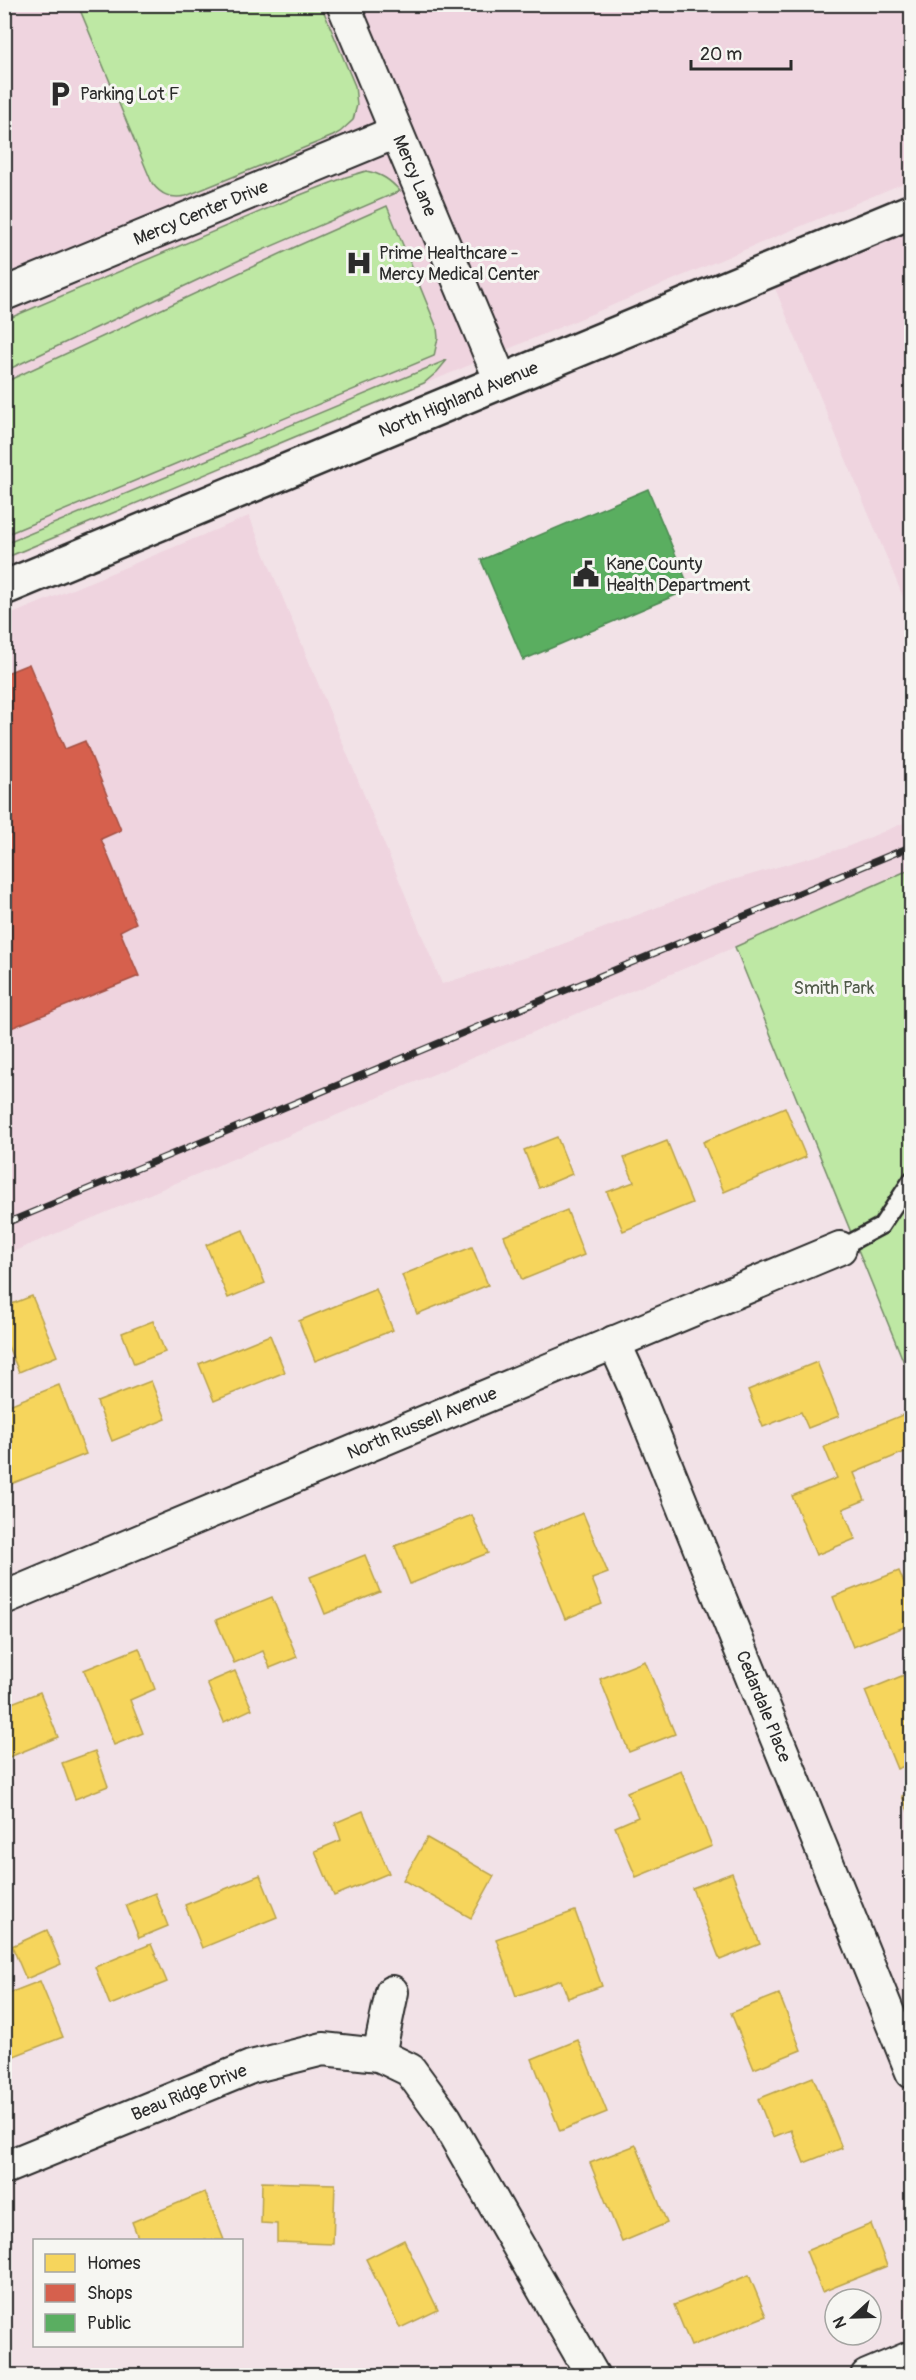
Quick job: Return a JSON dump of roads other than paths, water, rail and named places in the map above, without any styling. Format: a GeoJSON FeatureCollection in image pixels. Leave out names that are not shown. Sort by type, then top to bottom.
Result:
{"type":"FeatureCollection","features":[{"type":"Feature","properties":{"kind":"street","name":"Mercy Lane"},"geometry":{"type":"LineString","coordinates":[[343,4],[501,381]]}},
{"type":"Feature","properties":{"kind":"street","name":"Mercy Center Drive"},"geometry":{"type":"LineString","coordinates":[[4,294],[396,132]]}},
{"type":"Feature","properties":{"kind":"street","name":"North Highland Avenue"},"geometry":{"type":"LineString","coordinates":[[4,588],[912,211]]}},
{"type":"Feature","properties":{"kind":"street","name":"North Russell Avenue"},"geometry":{"type":"LineString","coordinates":[[4,1598],[840,1248]]}},
{"type":"Feature","properties":{"kind":"street","name":"Cedardale Place"},"geometry":{"type":"LineString","coordinates":[[614,1341],[912,2072]]}},
{"type":"Feature","properties":{"kind":"street"},"geometry":{"type":"LineString","coordinates":[[379,2055],[392,1992]]}},
{"type":"Feature","properties":{"kind":"street","name":"Beau Ridge Drive"},"geometry":{"type":"LineString","coordinates":[[4,2168],[251,2067],[323,2049],[379,2055],[410,2070],[445,2118],[593,2376]]}},
{"type":"Feature","properties":{"kind":"street"},"geometry":{"type":"LineString","coordinates":[[867,2376],[912,2357]]}},
{"type":"Feature","properties":{"kind":"lane"},"geometry":{"type":"LineString","coordinates":[[840,1248],[881,1226],[912,1179]]}},
{"type":"Feature","properties":{"kind":"railway"},"geometry":{"type":"LineString","coordinates":[[4,1224],[912,846]]}},
{"type":"Feature","properties":{"kind":"place","name":"Parking Lot F"},"geometry":{"type":"Point","coordinates":[60,94]}},
{"type":"Feature","properties":{"kind":"place","name":"Prime Healthcare - Mercy Medical Center"},"geometry":{"type":"Point","coordinates":[359,263]}},
{"type":"Feature","properties":{"kind":"place","name":"Kane County Health Department"},"geometry":{"type":"Point","coordinates":[586,574]}},
{"type":"Feature","properties":{"kind":"park label","name":"Smith Park"},"geometry":{"type":"Point","coordinates":[834,988]}}]}
